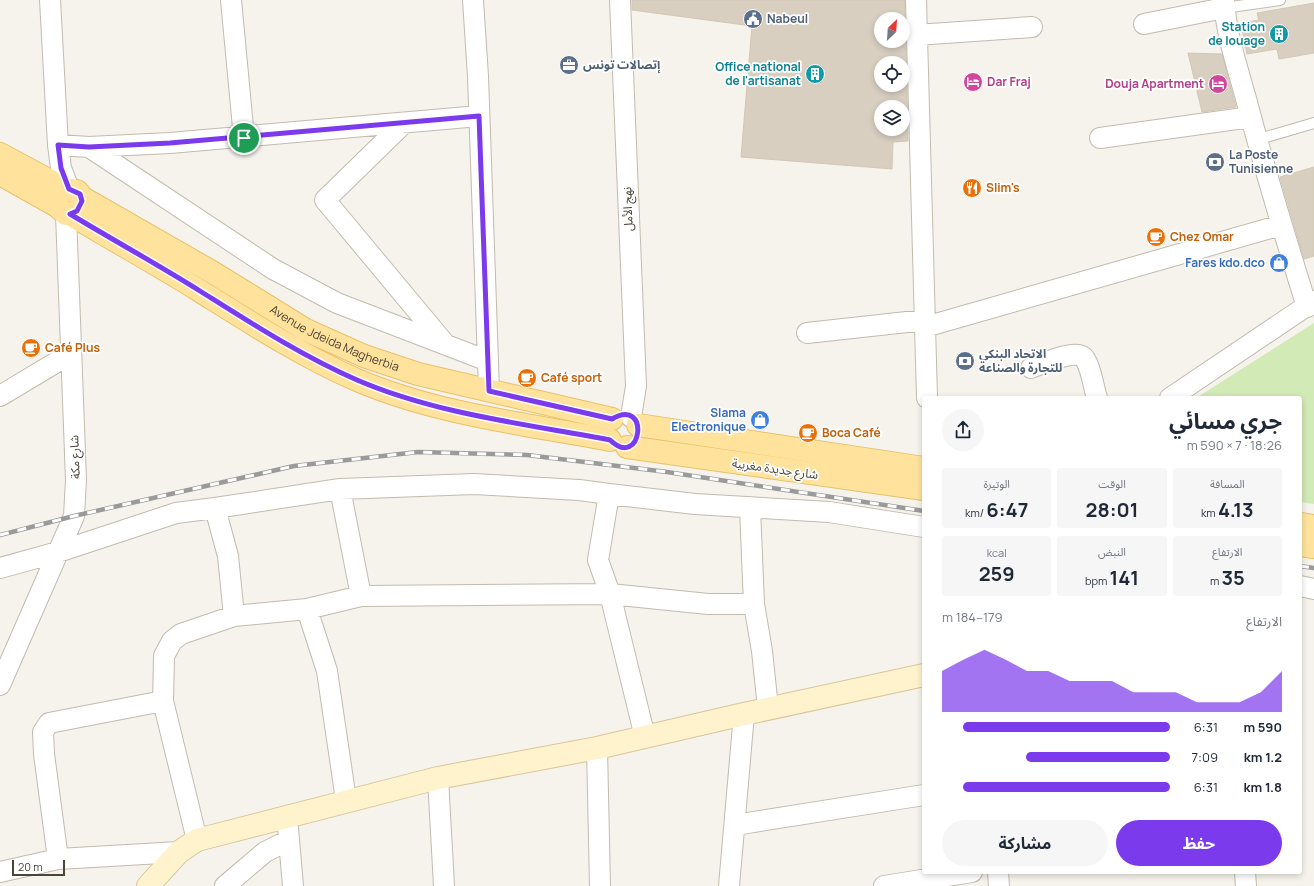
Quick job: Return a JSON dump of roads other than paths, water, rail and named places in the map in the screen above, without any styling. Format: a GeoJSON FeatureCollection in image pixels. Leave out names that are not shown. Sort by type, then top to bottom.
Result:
{"type":"FeatureCollection","features":[{"type":"Feature","properties":{"kind":"main road","name":"Avenue Jdeida Magherbia"},"geometry":{"type":"LineString","coordinates":[[0,154],[184,281],[296,350],[357,380],[393,394],[441,408],[618,444]]}},
{"type":"Feature","properties":{"kind":"main road","name":"Avenue Jdeida Magherbia"},"geometry":{"type":"LineString","coordinates":[[0,174],[68,201],[212,272],[306,330],[364,356],[404,370],[489,391],[627,420]]}},
{"type":"Feature","properties":{"kind":"main road"},"geometry":{"type":"LineString","coordinates":[[627,420],[638,438],[633,444],[618,444],[606,429],[627,420]]}},
{"type":"Feature","properties":{"kind":"main road","name":"شارع جديدة مغربية"},"geometry":{"type":"LineString","coordinates":[[627,420],[922,468]]}},
{"type":"Feature","properties":{"kind":"main road","name":"شارع جديدة مغربية"},"geometry":{"type":"LineString","coordinates":[[618,444],[922,489]]}},
{"type":"Feature","properties":{"kind":"main road"},"geometry":{"type":"LineString","coordinates":[[1302,524],[1314,526]]}},
{"type":"Feature","properties":{"kind":"main road"},"geometry":{"type":"LineString","coordinates":[[1302,545],[1314,547]]}},
{"type":"Feature","properties":{"kind":"main road"},"geometry":{"type":"LineString","coordinates":[[148,886],[179,852],[197,840],[346,800],[438,778],[597,748],[768,708],[922,675]]}},
{"type":"Feature","properties":{"kind":"street","name":"شارع مكة"},"geometry":{"type":"LineString","coordinates":[[0,683],[74,516],[76,480],[70,354],[68,201],[58,145],[50,0]]}},
{"type":"Feature","properties":{"kind":"street"},"geometry":{"type":"LineString","coordinates":[[231,0],[244,138]]}},
{"type":"Feature","properties":{"kind":"street"},"geometry":{"type":"LineString","coordinates":[[473,0],[478,76],[489,391]]}},
{"type":"Feature","properties":{"kind":"street","name":"نهج الأمل"},"geometry":{"type":"LineString","coordinates":[[620,0],[636,386],[627,420]]}},
{"type":"Feature","properties":{"kind":"street"},"geometry":{"type":"LineString","coordinates":[[916,0],[927,396]]}},
{"type":"Feature","properties":{"kind":"street"},"geometry":{"type":"LineString","coordinates":[[1144,24],[1224,4],[1233,54],[1280,225],[1311,304],[1173,396]]}},
{"type":"Feature","properties":{"kind":"street"},"geometry":{"type":"LineString","coordinates":[[916,35],[1032,27]]}},
{"type":"Feature","properties":{"kind":"street"},"geometry":{"type":"LineString","coordinates":[[58,145],[89,147],[244,138],[479,116]]}},
{"type":"Feature","properties":{"kind":"street"},"geometry":{"type":"LineString","coordinates":[[1100,138],[1251,117]]}},
{"type":"Feature","properties":{"kind":"street"},"geometry":{"type":"LineString","coordinates":[[404,123],[324,200],[446,345]]}},
{"type":"Feature","properties":{"kind":"street"},"geometry":{"type":"LineString","coordinates":[[89,147],[273,269],[337,304],[488,361]]}},
{"type":"Feature","properties":{"kind":"street"},"geometry":{"type":"LineString","coordinates":[[807,333],[925,323],[1280,225]]}},
{"type":"Feature","properties":{"kind":"street"},"geometry":{"type":"LineString","coordinates":[[0,396],[70,354]]}},
{"type":"Feature","properties":{"kind":"street"},"geometry":{"type":"LineString","coordinates":[[1031,368],[1072,354],[1080,355],[1085,358],[1096,396]]}},
{"type":"Feature","properties":{"kind":"street"},"geometry":{"type":"LineString","coordinates":[[0,568],[58,552],[176,513],[340,489],[474,484],[579,490],[695,504],[829,512],[922,527]]}},
{"type":"Feature","properties":{"kind":"street"},"geometry":{"type":"LineString","coordinates":[[340,489],[361,596]]}},
{"type":"Feature","properties":{"kind":"street"},"geometry":{"type":"LineString","coordinates":[[610,494],[598,560],[610,594],[645,737]]}},
{"type":"Feature","properties":{"kind":"street"},"geometry":{"type":"LineString","coordinates":[[215,508],[228,556],[234,616]]}},
{"type":"Feature","properties":{"kind":"street"},"geometry":{"type":"LineString","coordinates":[[750,508],[754,604],[762,651],[768,708]]}},
{"type":"Feature","properties":{"kind":"street"},"geometry":{"type":"LineString","coordinates":[[1302,586],[1314,589]]}},
{"type":"Feature","properties":{"kind":"street"},"geometry":{"type":"LineString","coordinates":[[197,840],[163,701],[164,656],[172,641],[181,634],[234,616],[307,609],[361,596],[610,594],[708,604],[754,604]]}},
{"type":"Feature","properties":{"kind":"street"},"geometry":{"type":"LineString","coordinates":[[307,609],[327,671],[346,800]]}},
{"type":"Feature","properties":{"kind":"street"},"geometry":{"type":"LineString","coordinates":[[58,859],[44,754],[45,727],[49,723],[163,701]]}},
{"type":"Feature","properties":{"kind":"street"},"geometry":{"type":"LineString","coordinates":[[730,886],[744,714]]}},
{"type":"Feature","properties":{"kind":"street"},"geometry":{"type":"LineString","coordinates":[[597,748],[600,886]]}},
{"type":"Feature","properties":{"kind":"street"},"geometry":{"type":"LineString","coordinates":[[438,778],[444,886]]}},
{"type":"Feature","properties":{"kind":"street"},"geometry":{"type":"LineString","coordinates":[[735,826],[922,795]]}},
{"type":"Feature","properties":{"kind":"street"},"geometry":{"type":"LineString","coordinates":[[288,816],[293,886]]}},
{"type":"Feature","properties":{"kind":"street"},"geometry":{"type":"LineString","coordinates":[[224,886],[265,852],[289,840]]}},
{"type":"Feature","properties":{"kind":"street"},"geometry":{"type":"LineString","coordinates":[[0,872],[58,859],[179,852]]}},
{"type":"Feature","properties":{"kind":"street"},"geometry":{"type":"LineString","coordinates":[[884,886],[959,874]]}},
{"type":"Feature","properties":{"kind":"street"},"geometry":{"type":"LineString","coordinates":[[998,874],[999,886]]}},
{"type":"Feature","properties":{"kind":"street"},"geometry":{"type":"LineString","coordinates":[[1245,874],[1246,886]]}},
{"type":"Feature","properties":{"kind":"lane"},"geometry":{"type":"LineString","coordinates":[[1224,4],[1280,0]]}},
{"type":"Feature","properties":{"kind":"lane"},"geometry":{"type":"LineString","coordinates":[[1256,140],[1314,124]]}},
{"type":"Feature","properties":{"kind":"railway"},"geometry":{"type":"LineString","coordinates":[[0,535],[74,516],[294,466],[418,452],[527,455],[667,472],[922,511]]}},
{"type":"Feature","properties":{"kind":"railway"},"geometry":{"type":"LineString","coordinates":[[1302,566],[1314,568]]}},
{"type":"Feature","properties":{"kind":"place","name":"Nabeul"},"geometry":{"type":"Point","coordinates":[753,19]}},
{"type":"Feature","properties":{"kind":"place","name":"Station de louage"},"geometry":{"type":"Point","coordinates":[1279,34]}},
{"type":"Feature","properties":{"kind":"place","name":"إتصالات تونس"},"geometry":{"type":"Point","coordinates":[569,65]}},
{"type":"Feature","properties":{"kind":"place","name":"Office national de l'artisanat"},"geometry":{"type":"Point","coordinates":[815,74]}},
{"type":"Feature","properties":{"kind":"place","name":"Dar Fraj"},"geometry":{"type":"Point","coordinates":[973,82]}},
{"type":"Feature","properties":{"kind":"place","name":"Douja Apartment"},"geometry":{"type":"Point","coordinates":[1218,84]}},
{"type":"Feature","properties":{"kind":"place","name":"La Poste Tunisienne"},"geometry":{"type":"Point","coordinates":[1215,162]}},
{"type":"Feature","properties":{"kind":"place","name":"Slim's"},"geometry":{"type":"Point","coordinates":[972,188]}},
{"type":"Feature","properties":{"kind":"place","name":"Chez Omar"},"geometry":{"type":"Point","coordinates":[1156,237]}},
{"type":"Feature","properties":{"kind":"place","name":"Fares kdo.dco"},"geometry":{"type":"Point","coordinates":[1279,263]}},
{"type":"Feature","properties":{"kind":"place","name":"Café Plus"},"geometry":{"type":"Point","coordinates":[31,348]}},
{"type":"Feature","properties":{"kind":"place","name":"الاتحاد البنكي للتجارة والصناعة"},"geometry":{"type":"Point","coordinates":[965,361]}},
{"type":"Feature","properties":{"kind":"place","name":"Café sport"},"geometry":{"type":"Point","coordinates":[527,378]}},
{"type":"Feature","properties":{"kind":"place","name":"Slama Electronique"},"geometry":{"type":"Point","coordinates":[760,420]}},
{"type":"Feature","properties":{"kind":"place","name":"Boca Café"},"geometry":{"type":"Point","coordinates":[808,433]}}]}
